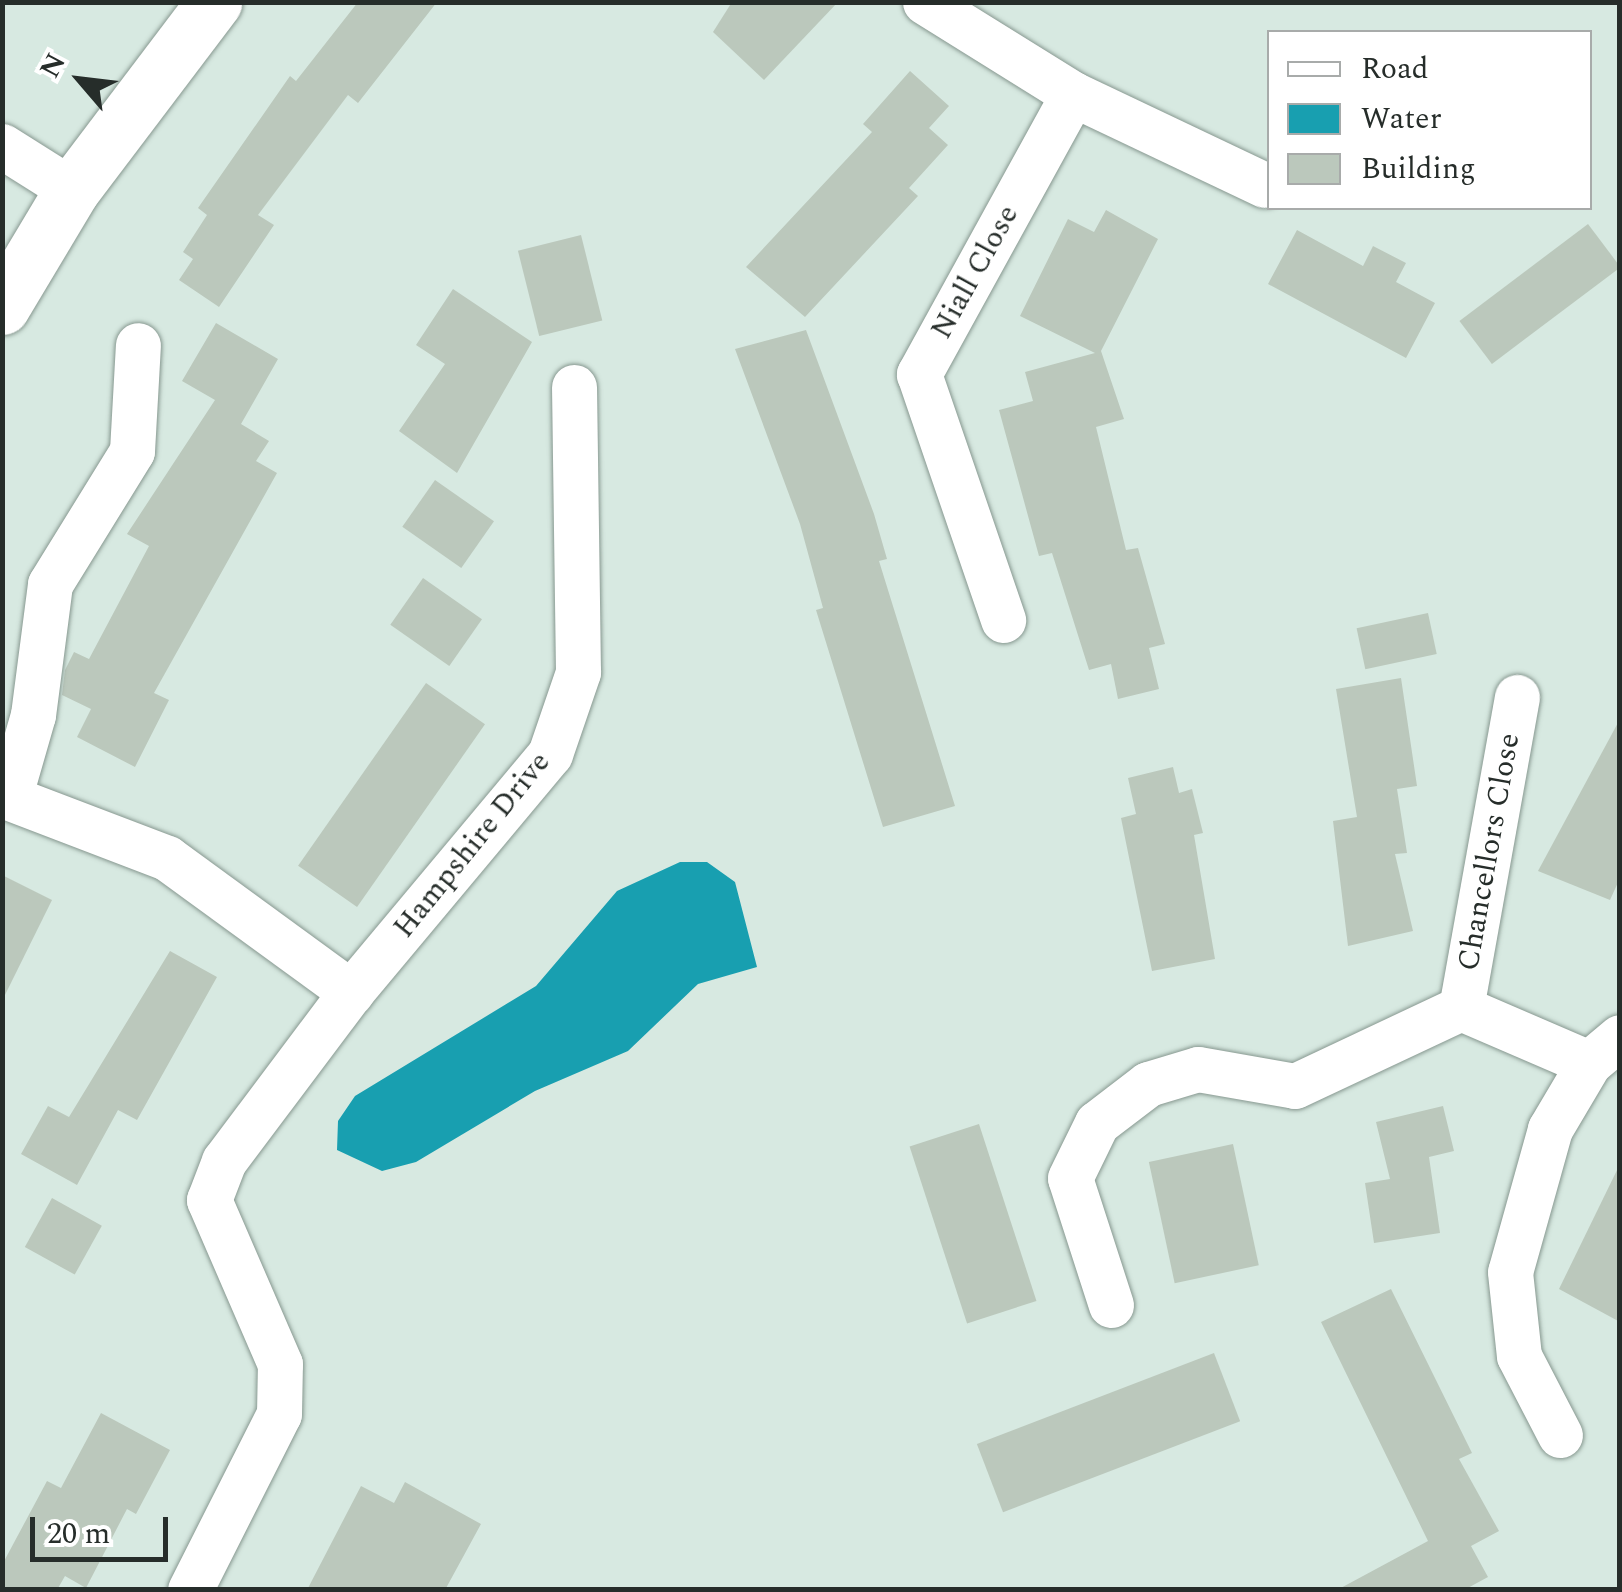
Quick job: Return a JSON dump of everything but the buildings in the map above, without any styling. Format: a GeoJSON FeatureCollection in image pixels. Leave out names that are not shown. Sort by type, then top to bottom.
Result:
{"type":"FeatureCollection","features":[{"type":"Feature","properties":{"kind":"street"},"geometry":{"type":"LineString","coordinates":[[2,307],[72,190],[214,2]]}},
{"type":"Feature","properties":{"kind":"street"},"geometry":{"type":"LineString","coordinates":[[926,2],[1073,94],[1265,185]]}},
{"type":"Feature","properties":{"kind":"street","name":"Niall Close"},"geometry":{"type":"LineString","coordinates":[[1003,620],[919,374],[1073,94]]}},
{"type":"Feature","properties":{"kind":"street"},"geometry":{"type":"LineString","coordinates":[[2,146],[72,190]]}},
{"type":"Feature","properties":{"kind":"street"},"geometry":{"type":"LineString","coordinates":[[138,346],[132,451],[50,584],[33,715],[6,795],[167,858],[352,992]]}},
{"type":"Feature","properties":{"kind":"street","name":"Hampshire Drive"},"geometry":{"type":"LineString","coordinates":[[190,1590],[279,1414],[280,1364],[209,1200],[224,1161],[352,992],[550,754],[578,672],[574,387]]}},
{"type":"Feature","properties":{"kind":"street","name":"Chancellors Close"},"geometry":{"type":"LineString","coordinates":[[1461,1008],[1517,697]]}},
{"type":"Feature","properties":{"kind":"street","name":"Chancellors Close"},"geometry":{"type":"LineString","coordinates":[[1111,1305],[1070,1178],[1097,1122],[1148,1084],[1198,1069],[1294,1086],[1461,1008],[1604,1050],[1550,1129],[1510,1272],[1519,1356],[1560,1435]]}},
{"type":"Feature","properties":{"kind":"water"},"geometry":{"type":"Polygon","coordinates":[[[680,862],[707,862],[735,882],[757,967],[698,984],[628,1051],[535,1091],[416,1162],[382,1171],[337,1150],[338,1121],[355,1096],[536,986],[617,891],[680,862]]]}}]}
